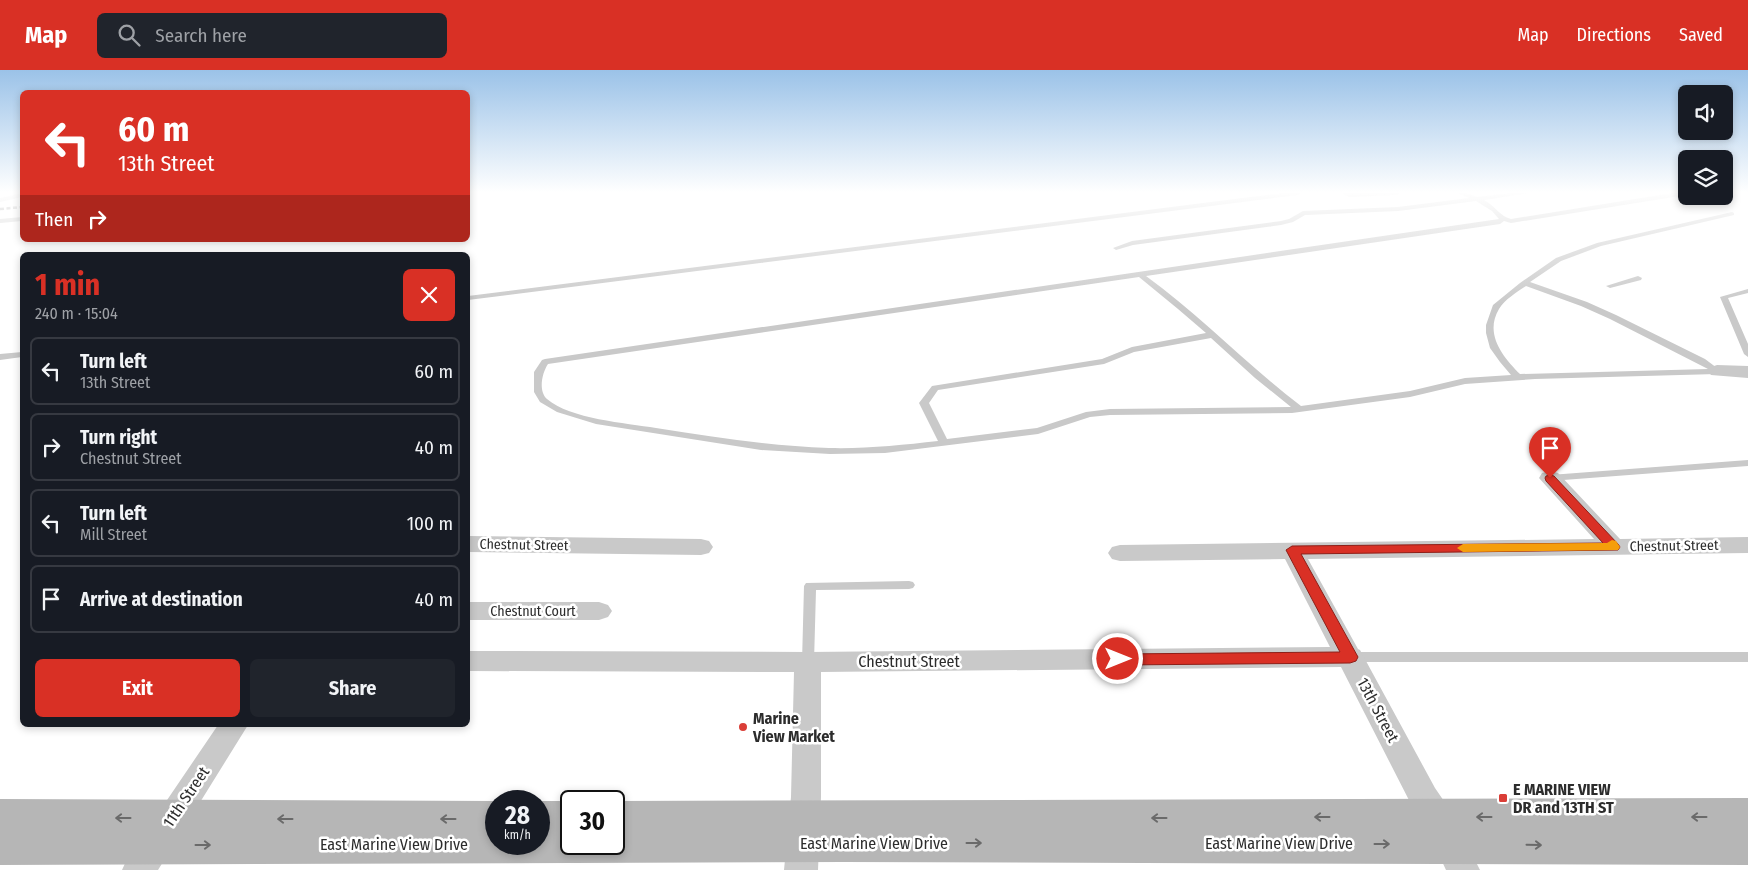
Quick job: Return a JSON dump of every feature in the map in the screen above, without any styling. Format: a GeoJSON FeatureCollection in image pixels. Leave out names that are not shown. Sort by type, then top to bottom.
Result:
{"type":"FeatureCollection","features":[{"type":"Feature","properties":{"kind":"main road","name":"East Marine View Drive"},"geometry":{"type":"LineString","coordinates":[[1450,844],[1748,816]]}},
{"type":"Feature","properties":{"kind":"main road","name":"East Marine View Drive"},"geometry":{"type":"LineString","coordinates":[[0,818],[155,844],[485,820]]}},
{"type":"Feature","properties":{"kind":"main road","name":"East Marine View Drive"},"geometry":{"type":"LineString","coordinates":[[625,820],[803,844]]}},
{"type":"Feature","properties":{"kind":"main road","name":"East Marine View Drive"},"geometry":{"type":"LineString","coordinates":[[0,846],[155,844],[1450,844],[1748,846]]}},
{"type":"Feature","properties":{"kind":"street"},"geometry":{"type":"LineString","coordinates":[[1717,371],[1748,372]]}},
{"type":"Feature","properties":{"kind":"street"},"geometry":{"type":"LineString","coordinates":[[1550,478],[1614,547]]}},
{"type":"Feature","properties":{"kind":"street","name":"Chestnut Street"},"geometry":{"type":"LineString","coordinates":[[470,544],[701,547]]}},
{"type":"Feature","properties":{"kind":"street","name":"Chestnut Street"},"geometry":{"type":"LineString","coordinates":[[1120,553],[1748,545]]}},
{"type":"Feature","properties":{"kind":"street","name":"13th Street"},"geometry":{"type":"LineString","coordinates":[[1292,550],[1450,844]]}},
{"type":"Feature","properties":{"kind":"street","name":"Chestnut Court"},"geometry":{"type":"LineString","coordinates":[[470,611],[599,610]]}},
{"type":"Feature","properties":{"kind":"street","name":"Chestnut Street"},"geometry":{"type":"LineString","coordinates":[[470,661],[808,662],[1350,657]]}},
{"type":"Feature","properties":{"kind":"street"},"geometry":{"type":"LineString","coordinates":[[803,844],[808,662]]}},
{"type":"Feature","properties":{"kind":"street","name":"11th Street"},"geometry":{"type":"LineString","coordinates":[[155,844],[233,727]]}},
{"type":"Feature","properties":{"kind":"lane"},"geometry":{"type":"LineString","coordinates":[[470,298],[1003,230]]}},
{"type":"Feature","properties":{"kind":"lane"},"geometry":{"type":"LineString","coordinates":[[1116,248],[1132,243],[1226,230]]}},
{"type":"Feature","properties":{"kind":"lane"},"geometry":{"type":"LineString","coordinates":[[1448,230],[545,362],[538,372],[538,392],[543,400],[560,410],[596,421],[761,447],[830,451],[885,450],[1038,431],[1090,414],[1110,412],[1226,412],[1299,409],[1410,394],[1465,381],[1518,377],[1717,371]]}},
{"type":"Feature","properties":{"kind":"lane"},"geometry":{"type":"LineString","coordinates":[[1518,377],[1501,360],[1494,347],[1489,326],[1496,307],[1554,262],[1586,249],[1664,230]]}},
{"type":"Feature","properties":{"kind":"lane"},"geometry":{"type":"LineString","coordinates":[[1140,275],[1172,300],[1270,387],[1299,409]]}},
{"type":"Feature","properties":{"kind":"lane"},"geometry":{"type":"LineString","coordinates":[[1610,286],[1638,278]]}},
{"type":"Feature","properties":{"kind":"lane"},"geometry":{"type":"LineString","coordinates":[[1525,283],[1584,304],[1613,317],[1702,360],[1717,371]]}},
{"type":"Feature","properties":{"kind":"lane"},"geometry":{"type":"LineString","coordinates":[[1746,350],[1724,297],[1748,291]]}},
{"type":"Feature","properties":{"kind":"lane"},"geometry":{"type":"LineString","coordinates":[[944,443],[924,403],[936,388],[1104,360],[1132,350],[1211,335]]}},
{"type":"Feature","properties":{"kind":"lane"},"geometry":{"type":"LineString","coordinates":[[0,357],[20,354]]}},
{"type":"Feature","properties":{"kind":"lane"},"geometry":{"type":"LineString","coordinates":[[1550,478],[1748,463]]}},
{"type":"Feature","properties":{"kind":"lane"},"geometry":{"type":"LineString","coordinates":[[808,662],[810,586],[909,585]]}},
{"type":"Feature","properties":{"kind":"lane"},"geometry":{"type":"LineString","coordinates":[[1350,657],[1748,657]]}},
{"type":"Feature","properties":{"kind":"slow traffic"},"geometry":{"type":"LineString","coordinates":[[1463,548],[1614,547],[1612,544]]}},
{"type":"Feature","properties":{"kind":"place","name":"Marine View Market"},"geometry":{"type":"Point","coordinates":[743,727]}},
{"type":"Feature","properties":{"kind":"place","name":"E MARINE VIEW DR and 13TH ST"},"geometry":{"type":"Point","coordinates":[1503,798]}},
{"type":"Feature","properties":{"kind":"route"},"geometry":{"type":"LineString","coordinates":[[1118,659],[1350,657],[1292,550],[1614,547],[1550,478]]}}]}
